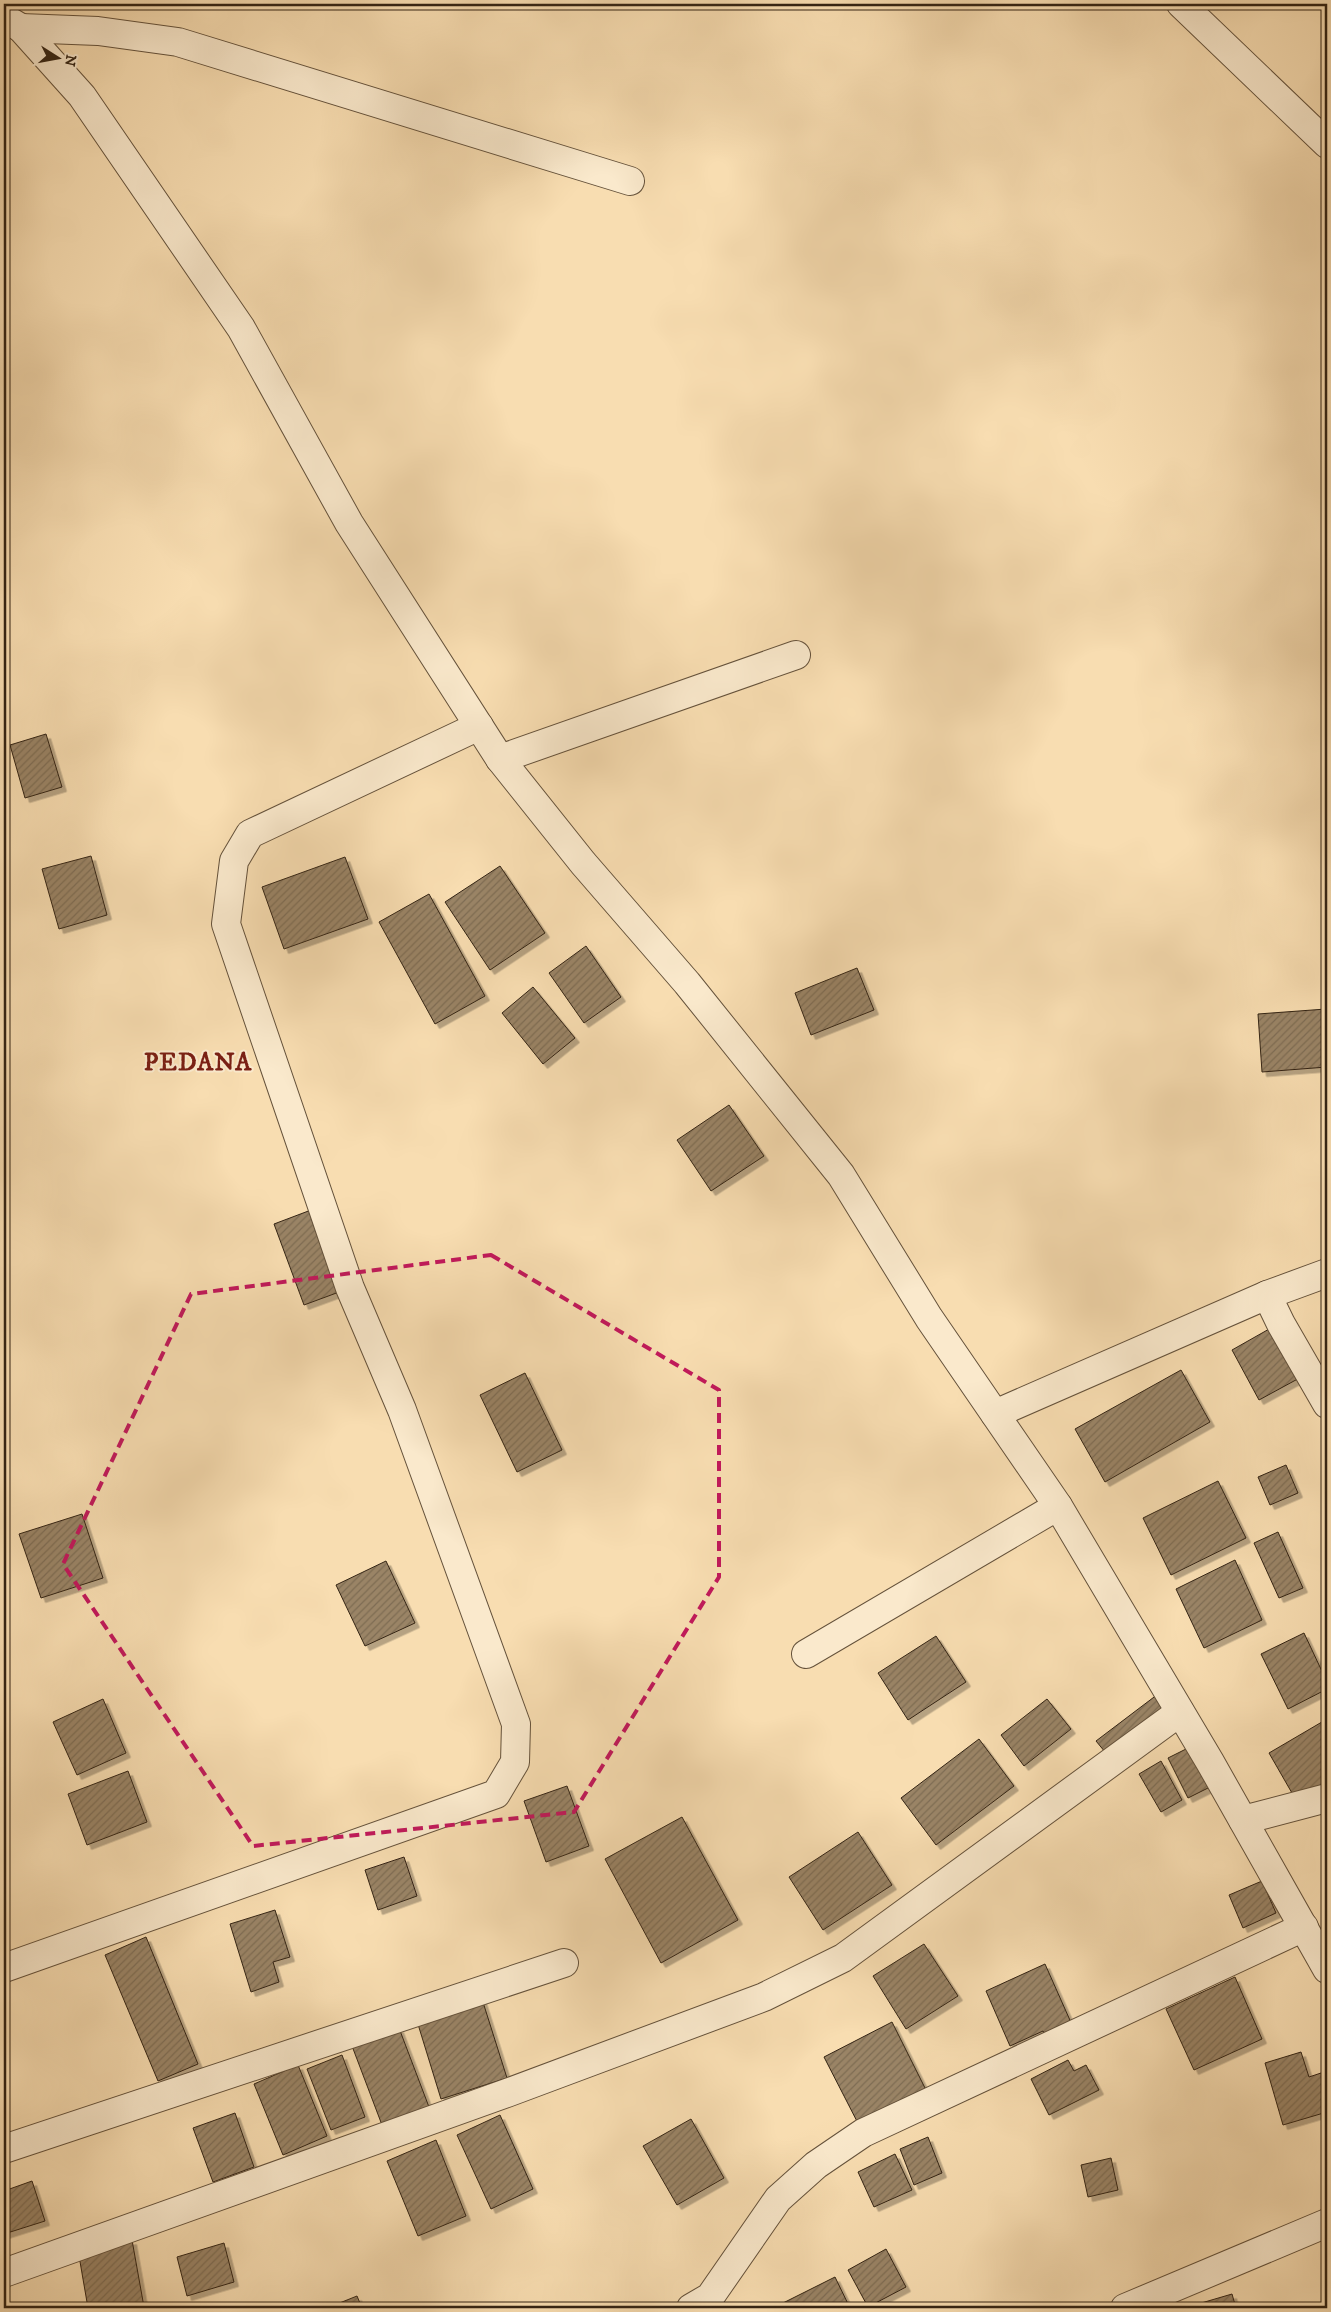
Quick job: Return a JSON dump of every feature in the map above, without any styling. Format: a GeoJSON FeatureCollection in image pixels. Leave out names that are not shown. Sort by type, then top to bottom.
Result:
{"type":"FeatureCollection","features":[{"type":"Feature","properties":{"kind":"street"},"geometry":{"type":"LineString","coordinates":[[1181,4],[1327,144]]}},
{"type":"Feature","properties":{"kind":"street"},"geometry":{"type":"LineString","coordinates":[[12,23],[98,31],[178,42],[630,181]]}},
{"type":"Feature","properties":{"kind":"street"},"geometry":{"type":"LineString","coordinates":[[12,23],[82,96],[241,328],[348,523],[500,759],[583,863],[687,983],[841,1175],[929,1318],[1058,1506],[1243,1820],[1327,1969]]}},
{"type":"Feature","properties":{"kind":"street"},"geometry":{"type":"LineString","coordinates":[[500,759],[796,655]]}},
{"type":"Feature","properties":{"kind":"street"},"geometry":{"type":"LineString","coordinates":[[4,1968],[496,1794],[515,1762],[516,1724],[402,1410],[350,1288],[226,924],[234,861],[250,834],[479,726]]}},
{"type":"Feature","properties":{"kind":"street"},"geometry":{"type":"LineString","coordinates":[[995,1414],[1267,1295],[1327,1273]]}},
{"type":"Feature","properties":{"kind":"street"},"geometry":{"type":"LineString","coordinates":[[1267,1295],[1281,1324],[1327,1404]]}},
{"type":"Feature","properties":{"kind":"street"},"geometry":{"type":"LineString","coordinates":[[806,1654],[1058,1506]]}},
{"type":"Feature","properties":{"kind":"street"},"geometry":{"type":"LineString","coordinates":[[4,2273],[507,2094],[764,1997],[843,1958],[1180,1712]]}},
{"type":"Feature","properties":{"kind":"street"},"geometry":{"type":"LineString","coordinates":[[1243,1820],[1327,1798]]}},
{"type":"Feature","properties":{"kind":"street"},"geometry":{"type":"LineString","coordinates":[[691,2308],[710,2297],[778,2199],[816,2165],[862,2133],[1304,1928]]}},
{"type":"Feature","properties":{"kind":"street"},"geometry":{"type":"LineString","coordinates":[[4,2149],[564,1963]]}},
{"type":"Feature","properties":{"kind":"street"},"geometry":{"type":"LineString","coordinates":[[1125,2308],[1327,2223]]}},
{"type":"Feature","properties":{"kind":"highlighted area"},"geometry":{"type":"Polygon","coordinates":[[[491,1255],[719,1390],[719,1577],[574,1812],[253,1846],[63,1564],[191,1294],[491,1255]]]}},
{"type":"Feature","properties":{"kind":"building"},"geometry":{"type":"Polygon","coordinates":[[[46,734],[62,787],[25,798],[10,745],[46,734]]]}},
{"type":"Feature","properties":{"kind":"building"},"geometry":{"type":"Polygon","coordinates":[[[91,856],[107,915],[59,929],[42,869],[91,856]]]}},
{"type":"Feature","properties":{"kind":"building"},"geometry":{"type":"Polygon","coordinates":[[[345,857],[368,919],[284,949],[262,887],[345,857]]]}},
{"type":"Feature","properties":{"kind":"building"},"geometry":{"type":"Polygon","coordinates":[[[500,866],[545,933],[490,970],[445,902],[500,866]]]}},
{"type":"Feature","properties":{"kind":"building"},"geometry":{"type":"Polygon","coordinates":[[[429,894],[485,996],[435,1024],[379,922],[429,894]]]}},
{"type":"Feature","properties":{"kind":"building"},"geometry":{"type":"Polygon","coordinates":[[[586,946],[621,997],[584,1023],[549,973],[586,946]]]}},
{"type":"Feature","properties":{"kind":"building"},"geometry":{"type":"Polygon","coordinates":[[[857,968],[874,1010],[811,1035],[795,993],[857,968]]]}},
{"type":"Feature","properties":{"kind":"building"},"geometry":{"type":"Polygon","coordinates":[[[533,987],[575,1038],[543,1064],[502,1013],[533,987]]]}},
{"type":"Feature","properties":{"kind":"building"},"geometry":{"type":"Polygon","coordinates":[[[1326,1009],[1327,1067],[1262,1072],[1258,1014],[1326,1009]]]}},
{"type":"Feature","properties":{"kind":"building"},"geometry":{"type":"Polygon","coordinates":[[[729,1105],[764,1156],[711,1191],[677,1140],[729,1105]]]}},
{"type":"Feature","properties":{"kind":"building"},"geometry":{"type":"Polygon","coordinates":[[[319,1207],[350,1288],[304,1305],[274,1224],[319,1207]]]}},
{"type":"Feature","properties":{"kind":"building"},"geometry":{"type":"Polygon","coordinates":[[[1278,1324],[1305,1375],[1259,1400],[1232,1350],[1278,1324]]]}},
{"type":"Feature","properties":{"kind":"building"},"geometry":{"type":"Polygon","coordinates":[[[1181,1370],[1210,1422],[1105,1482],[1075,1429],[1181,1370]]]}},
{"type":"Feature","properties":{"kind":"building"},"geometry":{"type":"Polygon","coordinates":[[[525,1373],[562,1450],[517,1472],[480,1395],[525,1373]]]}},
{"type":"Feature","properties":{"kind":"building"},"geometry":{"type":"Polygon","coordinates":[[[1286,1465],[1298,1493],[1270,1505],[1258,1477],[1286,1465]]]}},
{"type":"Feature","properties":{"kind":"building"},"geometry":{"type":"Polygon","coordinates":[[[1218,1481],[1246,1538],[1171,1575],[1143,1518],[1218,1481]]]}},
{"type":"Feature","properties":{"kind":"building"},"geometry":{"type":"Polygon","coordinates":[[[82,1514],[103,1578],[41,1598],[19,1534],[82,1514]]]}},
{"type":"Feature","properties":{"kind":"building"},"geometry":{"type":"Polygon","coordinates":[[[1278,1532],[1303,1588],[1279,1598],[1254,1543],[1278,1532]]]}},
{"type":"Feature","properties":{"kind":"building"},"geometry":{"type":"Polygon","coordinates":[[[1235,1560],[1262,1620],[1204,1648],[1176,1589],[1235,1560]]]}},
{"type":"Feature","properties":{"kind":"building"},"geometry":{"type":"Polygon","coordinates":[[[386,1561],[415,1623],[365,1646],[336,1585],[386,1561]]]}},
{"type":"Feature","properties":{"kind":"building"},"geometry":{"type":"Polygon","coordinates":[[[1304,1633],[1327,1682],[1327,1689],[1288,1709],[1261,1654],[1304,1633]]]}},
{"type":"Feature","properties":{"kind":"building"},"geometry":{"type":"Polygon","coordinates":[[[936,1636],[966,1682],[908,1720],[878,1673],[936,1636]]]}},
{"type":"Feature","properties":{"kind":"building"},"geometry":{"type":"Polygon","coordinates":[[[1162,1691],[1180,1715],[1115,1764],[1096,1741],[1162,1691]]]}},
{"type":"Feature","properties":{"kind":"building"},"geometry":{"type":"Polygon","coordinates":[[[103,1699],[126,1753],[77,1775],[53,1722],[103,1699]]]}},
{"type":"Feature","properties":{"kind":"building"},"geometry":{"type":"Polygon","coordinates":[[[1047,1699],[1071,1729],[1024,1766],[1001,1735],[1047,1699]]]}},
{"type":"Feature","properties":{"kind":"building"},"geometry":{"type":"Polygon","coordinates":[[[1327,1719],[1327,1782],[1296,1800],[1269,1753],[1327,1719]]]}},
{"type":"Feature","properties":{"kind":"building"},"geometry":{"type":"Polygon","coordinates":[[[979,1739],[1014,1786],[936,1845],[901,1798],[979,1739]]]}},
{"type":"Feature","properties":{"kind":"building"},"geometry":{"type":"Polygon","coordinates":[[[1196,1744],[1216,1784],[1188,1798],[1168,1758],[1196,1744]]]}},
{"type":"Feature","properties":{"kind":"building"},"geometry":{"type":"Polygon","coordinates":[[[1161,1761],[1182,1800],[1161,1812],[1139,1774],[1161,1761]]]}},
{"type":"Feature","properties":{"kind":"building"},"geometry":{"type":"Polygon","coordinates":[[[128,1771],[147,1822],[87,1845],[68,1794],[128,1771]]]}},
{"type":"Feature","properties":{"kind":"building"},"geometry":{"type":"Polygon","coordinates":[[[567,1786],[589,1846],[546,1862],[524,1801],[567,1786]]]}},
{"type":"Feature","properties":{"kind":"building"},"geometry":{"type":"Polygon","coordinates":[[[682,1817],[738,1920],[661,1963],[605,1859],[682,1817]]]}},
{"type":"Feature","properties":{"kind":"building"},"geometry":{"type":"Polygon","coordinates":[[[858,1832],[892,1885],[823,1930],[789,1877],[858,1832]]]}},
{"type":"Feature","properties":{"kind":"building"},"geometry":{"type":"Polygon","coordinates":[[[404,1857],[417,1896],[378,1910],[365,1870],[404,1857]]]}},
{"type":"Feature","properties":{"kind":"building"},"geometry":{"type":"Polygon","coordinates":[[[1262,1881],[1276,1913],[1243,1928],[1229,1895],[1262,1881]]]}},
{"type":"Feature","properties":{"kind":"building"},"geometry":{"type":"Polygon","coordinates":[[[275,1910],[290,1957],[273,1962],[279,1982],[251,1992],[230,1924],[275,1910]]]}},
{"type":"Feature","properties":{"kind":"building"},"geometry":{"type":"Polygon","coordinates":[[[146,1937],[198,2064],[158,2081],[105,1955],[146,1937]]]}},
{"type":"Feature","properties":{"kind":"building"},"geometry":{"type":"Polygon","coordinates":[[[924,1944],[958,1996],[906,2029],[873,1976],[924,1944]]]}},
{"type":"Feature","properties":{"kind":"building"},"geometry":{"type":"Polygon","coordinates":[[[1045,1964],[1073,2027],[1047,2039],[1043,2031],[1010,2046],[986,1991],[1045,1964]]]}},
{"type":"Feature","properties":{"kind":"building"},"geometry":{"type":"Polygon","coordinates":[[[1235,1977],[1262,2039],[1194,2070],[1166,2009],[1235,1977]]]}},
{"type":"Feature","properties":{"kind":"building"},"geometry":{"type":"Polygon","coordinates":[[[482,1999],[507,2078],[441,2099],[417,2021],[482,1999]]]}},
{"type":"Feature","properties":{"kind":"building"},"geometry":{"type":"Polygon","coordinates":[[[892,2022],[930,2098],[863,2133],[824,2057],[892,2022]]]}},
{"type":"Feature","properties":{"kind":"building"},"geometry":{"type":"Polygon","coordinates":[[[399,2028],[429,2107],[382,2125],[352,2046],[399,2028]]]}},
{"type":"Feature","properties":{"kind":"building"},"geometry":{"type":"Polygon","coordinates":[[[1301,2052],[1309,2077],[1327,2071],[1327,2112],[1283,2125],[1265,2063],[1301,2052]]]}},
{"type":"Feature","properties":{"kind":"building"},"geometry":{"type":"Polygon","coordinates":[[[342,2055],[365,2117],[331,2130],[307,2069],[342,2055]]]}},
{"type":"Feature","properties":{"kind":"building"},"geometry":{"type":"Polygon","coordinates":[[[1068,2060],[1074,2071],[1086,2065],[1099,2090],[1049,2115],[1031,2079],[1068,2060]]]}},
{"type":"Feature","properties":{"kind":"building"},"geometry":{"type":"Polygon","coordinates":[[[298,2065],[327,2136],[283,2155],[254,2084],[298,2065]]]}},
{"type":"Feature","properties":{"kind":"building"},"geometry":{"type":"Polygon","coordinates":[[[235,2113],[254,2167],[213,2182],[193,2128],[235,2113]]]}},
{"type":"Feature","properties":{"kind":"building"},"geometry":{"type":"Polygon","coordinates":[[[500,2115],[533,2189],[491,2209],[457,2135],[500,2115]]]}},
{"type":"Feature","properties":{"kind":"building"},"geometry":{"type":"Polygon","coordinates":[[[691,2119],[724,2178],[677,2205],[643,2146],[691,2119]]]}},
{"type":"Feature","properties":{"kind":"building"},"geometry":{"type":"Polygon","coordinates":[[[928,2137],[942,2173],[914,2185],[900,2149],[928,2137]]]}},
{"type":"Feature","properties":{"kind":"building"},"geometry":{"type":"Polygon","coordinates":[[[436,2140],[466,2216],[418,2236],[387,2161],[436,2140]]]}},
{"type":"Feature","properties":{"kind":"building"},"geometry":{"type":"Polygon","coordinates":[[[895,2154],[912,2190],[874,2207],[858,2172],[895,2154]]]}},
{"type":"Feature","properties":{"kind":"building"},"geometry":{"type":"Polygon","coordinates":[[[1111,2158],[1118,2190],[1088,2197],[1081,2165],[1111,2158]]]}},
{"type":"Feature","properties":{"kind":"building"},"geometry":{"type":"Polygon","coordinates":[[[32,2181],[45,2221],[4,2234],[4,2191],[32,2181]]]}},
{"type":"Feature","properties":{"kind":"building"},"geometry":{"type":"Polygon","coordinates":[[[132,2240],[144,2307],[88,2308],[78,2250],[132,2240]]]}},
{"type":"Feature","properties":{"kind":"building"},"geometry":{"type":"Polygon","coordinates":[[[224,2243],[234,2282],[187,2296],[177,2257],[224,2243]]]}},
{"type":"Feature","properties":{"kind":"building"},"geometry":{"type":"Polygon","coordinates":[[[886,2249],[906,2287],[868,2307],[848,2270],[886,2249]]]}},
{"type":"Feature","properties":{"kind":"building"},"geometry":{"type":"Polygon","coordinates":[[[835,2277],[850,2308],[783,2308],[781,2304],[835,2277]]]}},
{"type":"Feature","properties":{"kind":"building"},"geometry":{"type":"Polygon","coordinates":[[[1232,2294],[1236,2308],[1192,2308],[1191,2306],[1232,2294]]]}},
{"type":"Feature","properties":{"kind":"building"},"geometry":{"type":"Polygon","coordinates":[[[357,2296],[362,2308],[327,2308],[357,2296]]]}},
{"type":"Feature","properties":{"kind":"district","name":"PEDANA"},"geometry":{"type":"Point","coordinates":[198,1061]}}]}
